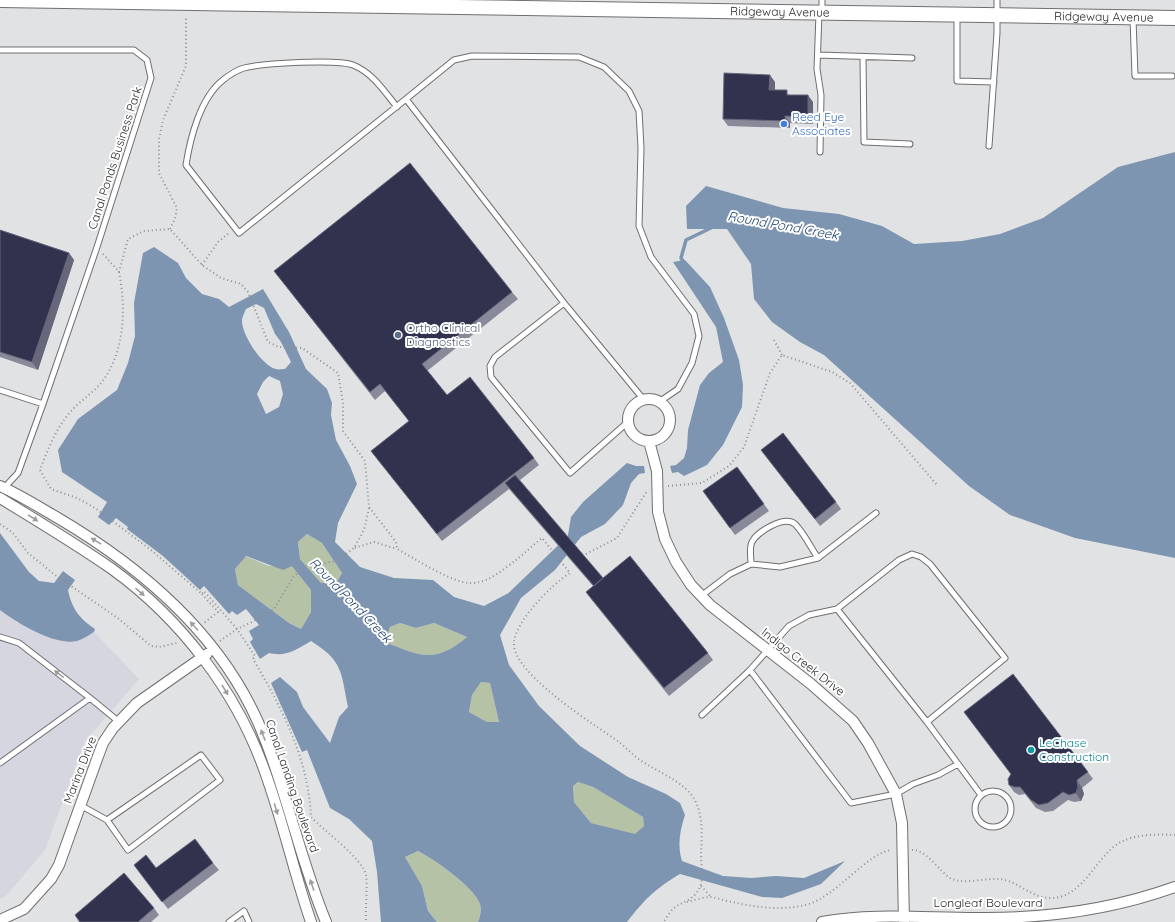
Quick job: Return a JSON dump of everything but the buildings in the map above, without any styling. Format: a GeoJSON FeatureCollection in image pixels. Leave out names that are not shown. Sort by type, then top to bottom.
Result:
{"type":"FeatureCollection","features":[{"type":"Feature","properties":{"kind":"main road","name":"Ridgeway Avenue"},"geometry":{"type":"LineString","coordinates":[[0,0],[468,3],[664,7],[821,8],[956,14],[1175,18]]}},
{"type":"Feature","properties":{"kind":"street"},"geometry":{"type":"LineString","coordinates":[[644,400],[659,402],[669,412],[670,424],[662,437],[649,441],[639,438],[634,434],[629,421],[632,409],[644,400]]}},
{"type":"Feature","properties":{"kind":"street","name":"Indigo Creek Drive"},"geometry":{"type":"LineString","coordinates":[[649,441],[657,470],[658,512],[665,539],[676,562],[691,585],[710,605],[829,698],[853,721],[868,743],[896,794],[902,823],[904,919]]}},
{"type":"Feature","properties":{"kind":"street","name":"Canal Landing Boulevard"},"geometry":{"type":"LineString","coordinates":[[1,489],[64,522],[126,562],[178,607],[213,650],[239,685],[258,722],[280,781],[305,865],[326,922]]}},
{"type":"Feature","properties":{"kind":"street","name":"Canal Landing Boulevard"},"geometry":{"type":"LineString","coordinates":[[0,498],[113,570],[166,616],[219,680],[234,706],[265,771],[297,882],[312,922]]}},
{"type":"Feature","properties":{"kind":"street","name":"Marina Drive"},"geometry":{"type":"LineString","coordinates":[[0,920],[24,909],[51,878],[63,854],[103,743],[118,721],[137,703],[213,650]]}},
{"type":"Feature","properties":{"kind":"street","name":"Longleaf Boulevard"},"geometry":{"type":"LineString","coordinates":[[822,922],[849,918],[904,919],[1046,916],[1115,905],[1175,887]]}},
{"type":"Feature","properties":{"kind":"lane"},"geometry":{"type":"LineString","coordinates":[[989,146],[994,82],[997,0]]}},
{"type":"Feature","properties":{"kind":"lane"},"geometry":{"type":"LineString","coordinates":[[820,152],[821,94],[817,69],[821,8]]}},
{"type":"Feature","properties":{"kind":"lane"},"geometry":{"type":"LineString","coordinates":[[956,14],[957,81],[994,82]]}},
{"type":"Feature","properties":{"kind":"lane"},"geometry":{"type":"LineString","coordinates":[[1134,17],[1135,76],[1172,76]]}},
{"type":"Feature","properties":{"kind":"lane","name":"Canal Ponds Business Park"},"geometry":{"type":"LineString","coordinates":[[0,50],[134,50],[147,60],[151,78],[97,247],[18,473],[1,489]]}},
{"type":"Feature","properties":{"kind":"lane"},"geometry":{"type":"LineString","coordinates":[[818,55],[912,58]]}},
{"type":"Feature","properties":{"kind":"lane"},"geometry":{"type":"LineString","coordinates":[[397,107],[370,74],[352,65],[270,63],[242,68],[222,81],[204,104],[190,139],[186,165],[239,233],[397,107],[454,60],[472,56],[579,57],[604,67],[629,91],[639,111],[641,148],[639,226],[651,257],[694,314],[699,336],[692,363],[678,388],[659,402]]}},
{"type":"Feature","properties":{"kind":"lane"},"geometry":{"type":"LineString","coordinates":[[863,57],[864,142],[910,144]]}},
{"type":"Feature","properties":{"kind":"lane"},"geometry":{"type":"LineString","coordinates":[[406,99],[564,303],[644,400]]}},
{"type":"Feature","properties":{"kind":"lane"},"geometry":{"type":"LineString","coordinates":[[564,303],[495,357],[490,366],[491,377],[570,473],[629,421]]}},
{"type":"Feature","properties":{"kind":"lane"},"geometry":{"type":"LineString","coordinates":[[0,390],[43,404]]}},
{"type":"Feature","properties":{"kind":"lane"},"geometry":{"type":"LineString","coordinates":[[701,596],[730,574],[751,564],[780,567],[818,558],[876,513]]}},
{"type":"Feature","properties":{"kind":"lane"},"geometry":{"type":"LineString","coordinates":[[751,564],[750,550],[752,541],[776,522],[786,520],[794,523],[818,558]]}},
{"type":"Feature","properties":{"kind":"lane"},"geometry":{"type":"LineString","coordinates":[[702,715],[750,670],[789,626],[809,615],[837,609],[899,560],[912,554],[921,557],[930,564],[1004,658],[927,722]]}},
{"type":"Feature","properties":{"kind":"lane"},"geometry":{"type":"LineString","coordinates":[[837,609],[927,722],[981,794]]}},
{"type":"Feature","properties":{"kind":"lane"},"geometry":{"type":"LineString","coordinates":[[0,637],[19,643],[118,721]]}},
{"type":"Feature","properties":{"kind":"lane"},"geometry":{"type":"LineString","coordinates":[[750,670],[851,803],[896,794],[913,784],[938,776],[958,764]]}},
{"type":"Feature","properties":{"kind":"lane"},"geometry":{"type":"LineString","coordinates":[[0,763],[90,698]]}},
{"type":"Feature","properties":{"kind":"lane"},"geometry":{"type":"LineString","coordinates":[[80,805],[107,820],[128,850],[220,780],[200,755],[107,820]]}},
{"type":"Feature","properties":{"kind":"lane"},"geometry":{"type":"LineString","coordinates":[[989,790],[996,790],[1007,797],[1012,811],[1008,820],[995,827],[988,826],[979,821],[976,816],[974,806],[981,794],[989,790]]}},
{"type":"Feature","properties":{"kind":"lane"},"geometry":{"type":"LineString","coordinates":[[229,922],[244,910],[249,922]]}},
{"type":"Feature","properties":{"kind":"path"},"geometry":{"type":"LineString","coordinates":[[170,229],[175,219],[176,208],[158,173],[159,139],[166,113],[186,66],[188,1]]}},
{"type":"Feature","properties":{"kind":"path"},"geometry":{"type":"LineString","coordinates":[[170,229],[202,265],[221,278],[241,284],[248,292],[268,342],[279,347],[302,348],[338,373],[343,403],[343,431],[365,461],[369,507],[364,530],[354,548]]}},
{"type":"Feature","properties":{"kind":"path"},"geometry":{"type":"LineString","coordinates":[[170,229],[144,231],[128,239],[119,272],[123,307],[122,332],[114,359],[104,379],[71,411],[56,431],[40,470],[51,489],[77,498],[95,508],[161,558],[202,594],[218,612],[204,624]]}},
{"type":"Feature","properties":{"kind":"path"},"geometry":{"type":"LineString","coordinates":[[202,265],[218,242],[229,233],[239,233]]}},
{"type":"Feature","properties":{"kind":"path"},"geometry":{"type":"LineString","coordinates":[[97,247],[119,272]]}},
{"type":"Feature","properties":{"kind":"path"},"geometry":{"type":"LineString","coordinates":[[774,340],[782,355],[832,372],[850,383],[937,485]]}},
{"type":"Feature","properties":{"kind":"path"},"geometry":{"type":"LineString","coordinates":[[586,554],[617,538],[647,489],[658,486],[702,483],[729,466],[744,447],[770,373],[782,355]]}},
{"type":"Feature","properties":{"kind":"path"},"geometry":{"type":"LineString","coordinates":[[369,507],[396,542],[397,549]]}},
{"type":"Feature","properties":{"kind":"path"},"geometry":{"type":"LineString","coordinates":[[0,524],[12,533],[28,553],[55,575],[119,619],[151,646],[159,647],[180,642]]}},
{"type":"Feature","properties":{"kind":"path"},"geometry":{"type":"LineString","coordinates":[[231,633],[274,609],[294,576],[306,566],[336,561],[354,548],[374,542],[397,549],[450,577],[470,583],[486,580],[500,572],[518,559],[542,538],[570,573],[555,582],[524,618],[514,643],[519,661],[535,680],[577,713],[643,762],[676,781],[690,794],[700,810],[701,886],[696,895],[674,908],[663,922]]}},
{"type":"Feature","properties":{"kind":"path"},"geometry":{"type":"LineString","coordinates":[[202,594],[204,592],[237,629],[255,656],[253,660],[273,693],[290,730],[305,769],[310,792],[311,818],[346,847],[366,874],[366,922]]}},
{"type":"Feature","properties":{"kind":"path"},"geometry":{"type":"LineString","coordinates":[[686,902],[711,897],[757,907],[787,908],[806,905],[828,895],[868,862],[886,851],[903,850],[915,850],[931,860],[951,878],[967,881],[998,879],[1010,881],[1026,891],[1049,898],[1064,895],[1076,888],[1109,851],[1121,841],[1158,834],[1175,835]]}},
{"type":"Feature","properties":{"kind":"path"},"geometry":{"type":"LineString","coordinates":[[701,886],[711,897]]}},
{"type":"Feature","properties":{"kind":"shaded area"},"geometry":{"type":"Polygon","coordinates":[[[0,610],[16,622],[77,641],[94,632],[139,679],[85,741],[45,850],[6,896],[0,899],[0,610]]]}},
{"type":"Feature","properties":{"kind":"green space"},"geometry":{"type":"Polygon","coordinates":[[[307,534],[322,543],[342,573],[337,583],[322,584],[300,559],[298,542],[307,534]]]}},
{"type":"Feature","properties":{"kind":"green space"},"geometry":{"type":"Polygon","coordinates":[[[245,556],[269,566],[292,565],[311,590],[311,612],[301,629],[289,623],[238,585],[235,569],[245,556]]]}},
{"type":"Feature","properties":{"kind":"green space"},"geometry":{"type":"Polygon","coordinates":[[[400,623],[416,628],[434,623],[467,637],[456,646],[446,651],[427,655],[418,654],[385,642],[390,627],[400,623]]]}},
{"type":"Feature","properties":{"kind":"green space"},"geometry":{"type":"Polygon","coordinates":[[[481,682],[490,683],[499,722],[487,722],[469,712],[472,695],[481,682]]]}},
{"type":"Feature","properties":{"kind":"green space"},"geometry":{"type":"Polygon","coordinates":[[[578,782],[593,787],[643,817],[644,826],[636,835],[591,823],[574,802],[573,786],[578,782]]]}},
{"type":"Feature","properties":{"kind":"green space"},"geometry":{"type":"Polygon","coordinates":[[[418,851],[434,860],[453,874],[476,897],[481,906],[478,922],[437,922],[428,911],[422,886],[405,857],[418,851]]]}},
{"type":"Feature","properties":{"kind":"water"},"geometry":{"type":"Polygon","coordinates":[[[1175,152],[1175,558],[1075,538],[1010,515],[969,486],[824,355],[800,342],[772,322],[754,299],[751,264],[727,229],[687,229],[686,206],[706,186],[783,208],[839,214],[882,226],[914,244],[962,241],[1000,234],[1043,218],[1118,167],[1175,152]]]}},
{"type":"Feature","properties":{"kind":"water"},"geometry":{"type":"Polygon","coordinates":[[[154,247],[178,263],[186,278],[202,294],[219,299],[229,307],[263,289],[289,332],[306,369],[327,389],[332,403],[331,415],[336,440],[350,466],[357,484],[338,523],[335,542],[360,567],[394,578],[433,580],[454,597],[484,606],[514,590],[567,541],[571,517],[583,502],[627,463],[636,466],[644,466],[645,473],[639,474],[631,483],[623,505],[605,524],[581,537],[555,570],[521,598],[500,635],[509,665],[539,706],[580,746],[628,777],[666,794],[680,803],[685,815],[680,838],[680,855],[682,861],[723,876],[751,878],[776,876],[804,878],[845,861],[821,884],[782,898],[762,897],[680,874],[664,884],[651,895],[627,922],[478,922],[481,906],[476,897],[453,874],[434,860],[418,851],[405,857],[422,886],[428,911],[437,922],[381,922],[377,872],[372,841],[349,819],[330,808],[307,750],[302,752],[271,683],[280,677],[297,692],[303,707],[330,743],[339,717],[348,707],[342,676],[335,661],[311,641],[291,652],[281,654],[269,653],[260,659],[250,642],[253,639],[249,631],[259,625],[246,609],[237,615],[232,611],[229,614],[204,586],[200,590],[163,556],[127,529],[128,527],[116,518],[109,525],[98,517],[107,502],[62,472],[58,450],[78,419],[117,390],[128,363],[135,336],[134,303],[143,253],[154,247]],[[256,304],[246,309],[242,319],[245,334],[249,342],[259,356],[271,367],[285,369],[291,362],[281,342],[275,334],[264,308],[256,304]],[[269,376],[263,382],[257,394],[266,414],[279,407],[283,394],[280,381],[269,376]],[[307,534],[298,542],[300,559],[321,583],[337,582],[342,573],[322,543],[307,534]],[[246,556],[235,569],[238,585],[289,623],[301,629],[311,612],[311,590],[292,566],[283,570],[246,556]],[[400,623],[390,627],[385,642],[408,651],[427,655],[446,651],[456,646],[467,637],[434,623],[416,628],[400,623]],[[481,682],[472,695],[469,712],[487,722],[499,722],[490,683],[481,682]],[[578,782],[573,786],[574,802],[591,823],[635,834],[644,826],[643,817],[593,787],[578,782]]]}},
{"type":"Feature","properties":{"kind":"water"},"geometry":{"type":"Polygon","coordinates":[[[685,260],[710,287],[724,318],[739,360],[743,385],[742,407],[723,445],[707,465],[684,476],[678,472],[672,473],[670,466],[676,465],[684,458],[687,448],[688,430],[700,385],[709,373],[723,362],[716,327],[673,262],[685,260]]]}},
{"type":"Feature","properties":{"kind":"water"},"geometry":{"type":"Polygon","coordinates":[[[0,533],[29,572],[39,581],[54,583],[63,571],[75,580],[68,590],[72,603],[80,617],[95,629],[94,632],[77,641],[68,642],[58,640],[47,637],[26,627],[0,610],[0,533]]]}},
{"type":"Feature","properties":{"kind":"waterway","name":"Round Pond Creek"},"geometry":{"type":"LineString","coordinates":[[685,264],[681,258],[686,240],[713,227]]}},
{"type":"Feature","properties":{"kind":"waterway","name":"Round Pond Creek"},"geometry":{"type":"LineString","coordinates":[[510,594],[562,544]]}},
{"type":"Feature","properties":{"kind":"place","name":"Reed Eye Associates"},"geometry":{"type":"Point","coordinates":[784,124]}},
{"type":"Feature","properties":{"kind":"place","name":"Ortho Clinical Diagnostics"},"geometry":{"type":"Point","coordinates":[398,335]}},
{"type":"Feature","properties":{"kind":"place","name":"LeChase Construction"},"geometry":{"type":"Point","coordinates":[1031,750]}}]}
